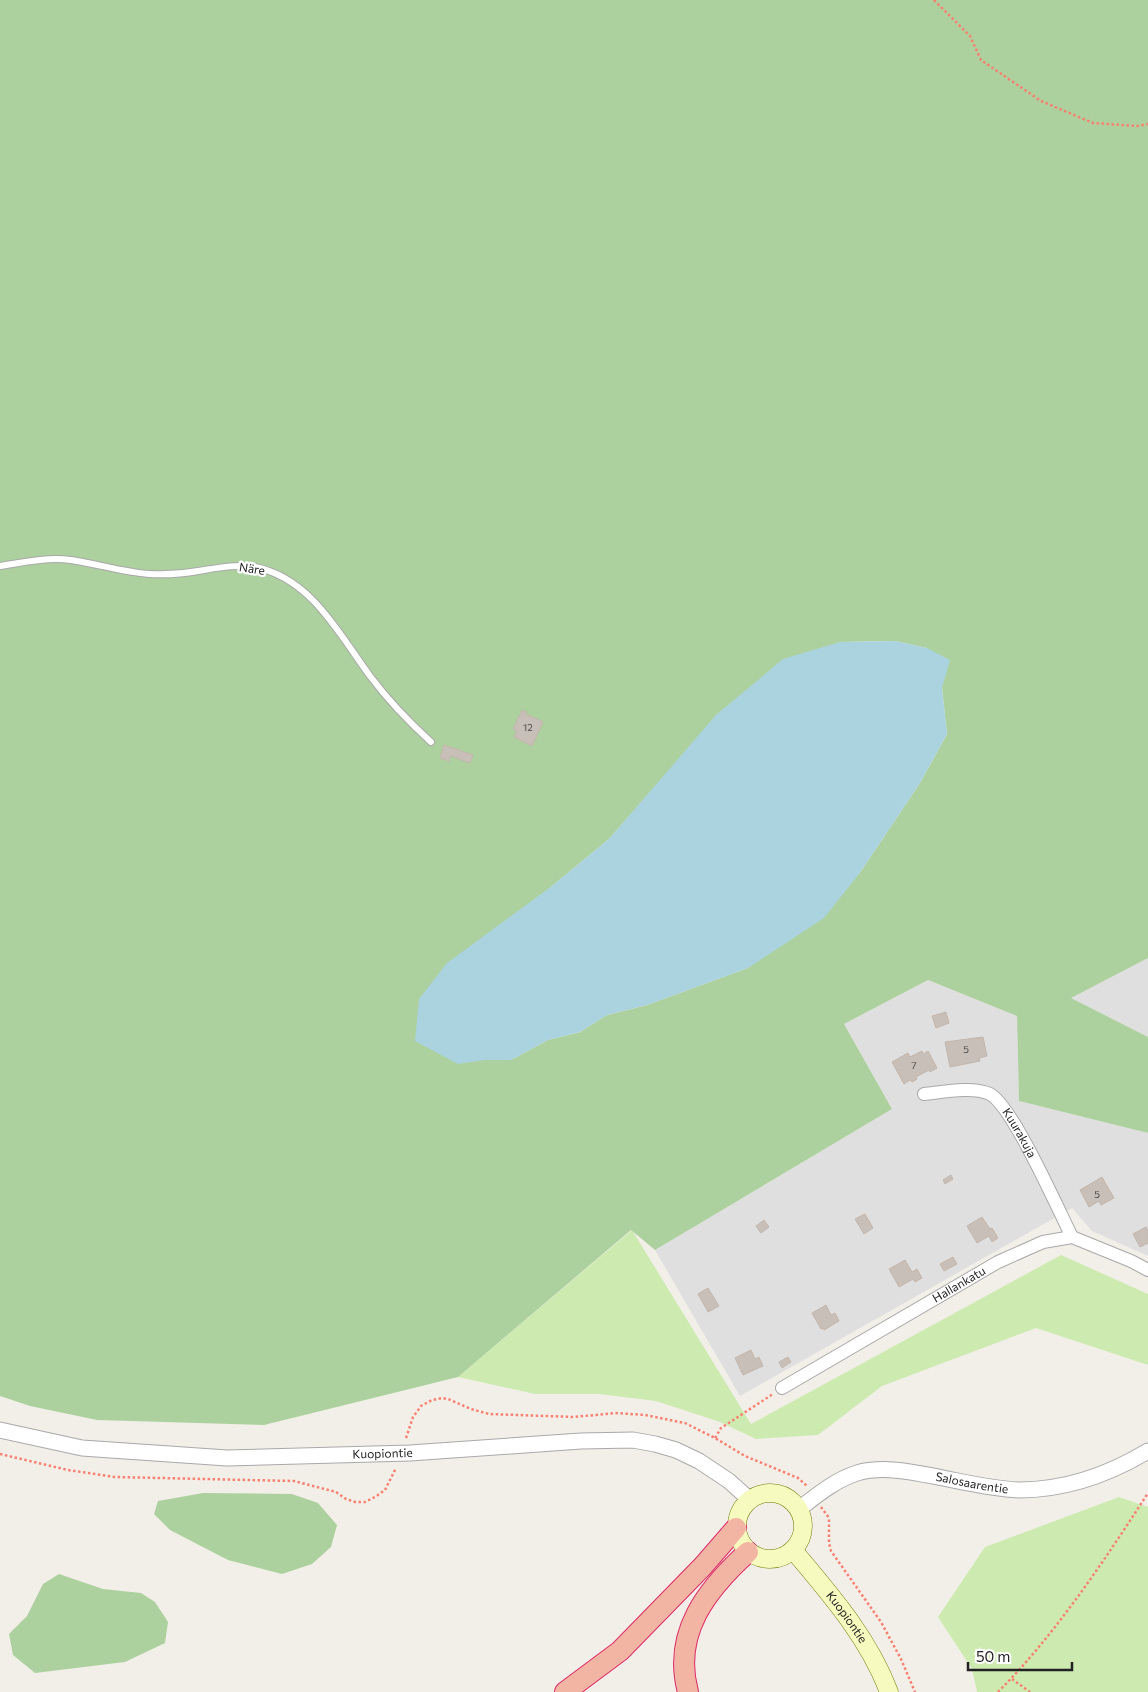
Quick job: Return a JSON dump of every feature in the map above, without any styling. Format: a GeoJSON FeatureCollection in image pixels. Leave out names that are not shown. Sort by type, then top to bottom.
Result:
{"type":"FeatureCollection","features":[{"type":"Feature","properties":{"kind":"highway"},"geometry":{"type":"LineString","coordinates":[[565,1692],[620,1651],[703,1566],[736,1528]]}},
{"type":"Feature","properties":{"kind":"highway"},"geometry":{"type":"LineString","coordinates":[[688,1692],[684,1678],[683,1653],[691,1623],[706,1596],[728,1570],[748,1552]]}},
{"type":"Feature","properties":{"kind":"main road"},"geometry":{"type":"LineString","coordinates":[[762,1493],[776,1493],[789,1499],[799,1509],[803,1528],[800,1540],[793,1550],[783,1557],[771,1560],[759,1558],[748,1552],[740,1541],[736,1528],[741,1509],[749,1499],[762,1493]]}},
{"type":"Feature","properties":{"kind":"main road","name":"Kuopiontie"},"geometry":{"type":"LineString","coordinates":[[793,1550],[840,1606],[863,1639],[880,1669],[889,1692]]}},
{"type":"Feature","properties":{"kind":"street","name":"Kuurakuja"},"geometry":{"type":"LineString","coordinates":[[924,1094],[960,1090],[978,1091],[990,1094],[1002,1105],[1016,1126],[1072,1237]]}},
{"type":"Feature","properties":{"kind":"street"},"geometry":{"type":"LineString","coordinates":[[1072,1237],[1148,1270]]}},
{"type":"Feature","properties":{"kind":"street","name":"Hallankatu"},"geometry":{"type":"LineString","coordinates":[[782,1388],[998,1262],[1043,1242],[1072,1237]]}},
{"type":"Feature","properties":{"kind":"street","name":"Kuopiontie"},"geometry":{"type":"LineString","coordinates":[[0,1430],[82,1448],[227,1458],[410,1453],[581,1441],[633,1440],[676,1450],[700,1461],[729,1481],[749,1499]]}},
{"type":"Feature","properties":{"kind":"street","name":"Salosaarentie"},"geometry":{"type":"LineString","coordinates":[[799,1509],[844,1478],[872,1470],[914,1472],[1018,1490],[1048,1488],[1079,1482],[1110,1472],[1148,1451]]}},
{"type":"Feature","properties":{"kind":"lane","name":"Näre"},"geometry":{"type":"LineString","coordinates":[[0,566],[52,559],[72,560],[150,574],[184,573],[230,566],[254,567],[276,574],[295,584],[316,604],[342,635],[383,693],[431,742]]}},
{"type":"Feature","properties":{"kind":"path"},"geometry":{"type":"LineString","coordinates":[[934,0],[970,36],[981,60],[1042,101],[1093,123],[1137,126],[1148,124]]}},
{"type":"Feature","properties":{"kind":"path"},"geometry":{"type":"LineString","coordinates":[[715,1438],[721,1428],[782,1388]]}},
{"type":"Feature","properties":{"kind":"path"},"geometry":{"type":"LineString","coordinates":[[406,1438],[413,1416],[421,1406],[432,1400],[442,1398],[489,1414],[574,1417],[615,1413],[646,1414],[685,1423],[745,1456],[798,1478],[815,1497],[828,1518],[831,1551],[881,1622],[901,1659],[915,1692]]}},
{"type":"Feature","properties":{"kind":"path"},"geometry":{"type":"LineString","coordinates":[[0,1454],[68,1470],[115,1477],[294,1480],[336,1492],[346,1500],[355,1502],[364,1502],[385,1490],[397,1466]]}},
{"type":"Feature","properties":{"kind":"path"},"geometry":{"type":"LineString","coordinates":[[998,1692],[1012,1679],[1044,1640],[1087,1583],[1148,1493]]}},
{"type":"Feature","properties":{"kind":"path"},"geometry":{"type":"LineString","coordinates":[[1012,1679],[1030,1692]]}},
{"type":"Feature","properties":{"kind":"shaded area"},"geometry":{"type":"Polygon","coordinates":[[[1148,958],[1148,1037],[1070,998],[1148,958]]]}},
{"type":"Feature","properties":{"kind":"shaded area"},"geometry":{"type":"Polygon","coordinates":[[[928,980],[1017,1016],[1019,1101],[1148,1133],[1148,1256],[1092,1231],[1072,1208],[740,1396],[655,1250],[892,1109],[844,1024],[928,980]]]}},
{"type":"Feature","properties":{"kind":"green space"},"geometry":{"type":"Polygon","coordinates":[[[0,0],[1148,0],[1148,958],[1071,998],[1148,1037],[1148,1133],[1019,1101],[1017,1016],[928,980],[844,1024],[892,1109],[655,1250],[631,1230],[458,1377],[264,1425],[97,1420],[30,1406],[0,1396],[0,0]],[[895,641],[840,642],[658,783],[609,839],[552,886],[485,1060],[511,1060],[548,1040],[580,1032],[607,1015],[647,1005],[748,968],[859,874],[920,783],[947,734],[942,688],[927,648],[895,641]]]}},
{"type":"Feature","properties":{"kind":"green space"},"geometry":{"type":"Polygon","coordinates":[[[632,1230],[751,1424],[1061,1255],[1148,1294],[1148,1365],[1036,1328],[882,1386],[818,1435],[756,1439],[720,1422],[656,1401],[599,1394],[535,1394],[458,1377],[632,1230]]]}},
{"type":"Feature","properties":{"kind":"green space"},"geometry":{"type":"Polygon","coordinates":[[[203,1493],[292,1494],[318,1503],[337,1525],[331,1547],[312,1564],[282,1574],[228,1560],[170,1530],[154,1514],[158,1501],[203,1493]]]}},
{"type":"Feature","properties":{"kind":"green space"},"geometry":{"type":"Polygon","coordinates":[[[1119,1497],[1148,1507],[1148,1692],[977,1692],[972,1669],[938,1617],[985,1547],[1119,1497]]]}},
{"type":"Feature","properties":{"kind":"green space"},"geometry":{"type":"Polygon","coordinates":[[[59,1574],[103,1589],[141,1593],[155,1602],[168,1622],[165,1643],[125,1662],[35,1673],[13,1655],[9,1634],[27,1616],[43,1584],[59,1574]]]}},
{"type":"Feature","properties":{"kind":"water"},"geometry":{"type":"Polygon","coordinates":[[[895,641],[927,648],[950,660],[942,688],[947,734],[920,783],[859,874],[824,918],[748,968],[647,1005],[607,1015],[580,1032],[548,1040],[511,1060],[485,1060],[458,1064],[415,1041],[419,999],[447,963],[552,886],[609,839],[716,715],[783,659],[840,642],[895,641]]]}},
{"type":"Feature","properties":{"kind":"building"},"geometry":{"type":"Polygon","coordinates":[[[522,710],[543,722],[532,746],[514,737],[517,731],[513,729],[522,710]]]}},
{"type":"Feature","properties":{"kind":"building"},"geometry":{"type":"Polygon","coordinates":[[[444,745],[473,755],[470,763],[450,756],[449,761],[440,758],[444,745]]]}},
{"type":"Feature","properties":{"kind":"building"},"geometry":{"type":"Polygon","coordinates":[[[946,1012],[949,1023],[936,1028],[932,1016],[946,1012]]]}},
{"type":"Feature","properties":{"kind":"building"},"geometry":{"type":"Polygon","coordinates":[[[983,1037],[987,1056],[979,1058],[980,1061],[950,1067],[945,1042],[983,1037]]]}},
{"type":"Feature","properties":{"kind":"building"},"geometry":{"type":"Polygon","coordinates":[[[922,1051],[924,1054],[928,1051],[937,1068],[916,1077],[917,1079],[912,1082],[910,1080],[904,1084],[892,1062],[908,1053],[910,1057],[922,1051]]]}},
{"type":"Feature","properties":{"kind":"building"},"geometry":{"type":"Polygon","coordinates":[[[951,1175],[953,1179],[945,1184],[943,1180],[951,1175]]]}},
{"type":"Feature","properties":{"kind":"building"},"geometry":{"type":"Polygon","coordinates":[[[1102,1177],[1114,1198],[1101,1205],[1099,1201],[1089,1207],[1080,1190],[1102,1177]]]}},
{"type":"Feature","properties":{"kind":"building"},"geometry":{"type":"Polygon","coordinates":[[[865,1214],[873,1228],[864,1234],[855,1219],[865,1214]]]}},
{"type":"Feature","properties":{"kind":"building"},"geometry":{"type":"Polygon","coordinates":[[[982,1217],[998,1238],[992,1242],[989,1236],[977,1243],[967,1226],[982,1217]]]}},
{"type":"Feature","properties":{"kind":"building"},"geometry":{"type":"Polygon","coordinates":[[[764,1220],[769,1227],[761,1233],[756,1226],[764,1220]]]}},
{"type":"Feature","properties":{"kind":"building"},"geometry":{"type":"Polygon","coordinates":[[[1146,1227],[1148,1243],[1140,1247],[1133,1234],[1146,1227]]]}},
{"type":"Feature","properties":{"kind":"building"},"geometry":{"type":"Polygon","coordinates":[[[953,1257],[957,1264],[944,1271],[940,1264],[953,1257]]]}},
{"type":"Feature","properties":{"kind":"building"},"geometry":{"type":"Polygon","coordinates":[[[905,1260],[912,1272],[917,1269],[922,1278],[915,1282],[913,1279],[899,1287],[889,1269],[905,1260]]]}},
{"type":"Feature","properties":{"kind":"building"},"geometry":{"type":"Polygon","coordinates":[[[708,1288],[719,1306],[708,1312],[698,1294],[708,1288]]]}},
{"type":"Feature","properties":{"kind":"building"},"geometry":{"type":"Polygon","coordinates":[[[826,1305],[831,1315],[835,1313],[839,1321],[824,1330],[823,1328],[821,1329],[812,1313],[826,1305]]]}},
{"type":"Feature","properties":{"kind":"building"},"geometry":{"type":"Polygon","coordinates":[[[751,1350],[755,1359],[759,1357],[763,1366],[743,1375],[735,1358],[751,1350]]]}},
{"type":"Feature","properties":{"kind":"building"},"geometry":{"type":"Polygon","coordinates":[[[788,1357],[791,1362],[782,1368],[779,1362],[788,1357]]]}}]}
